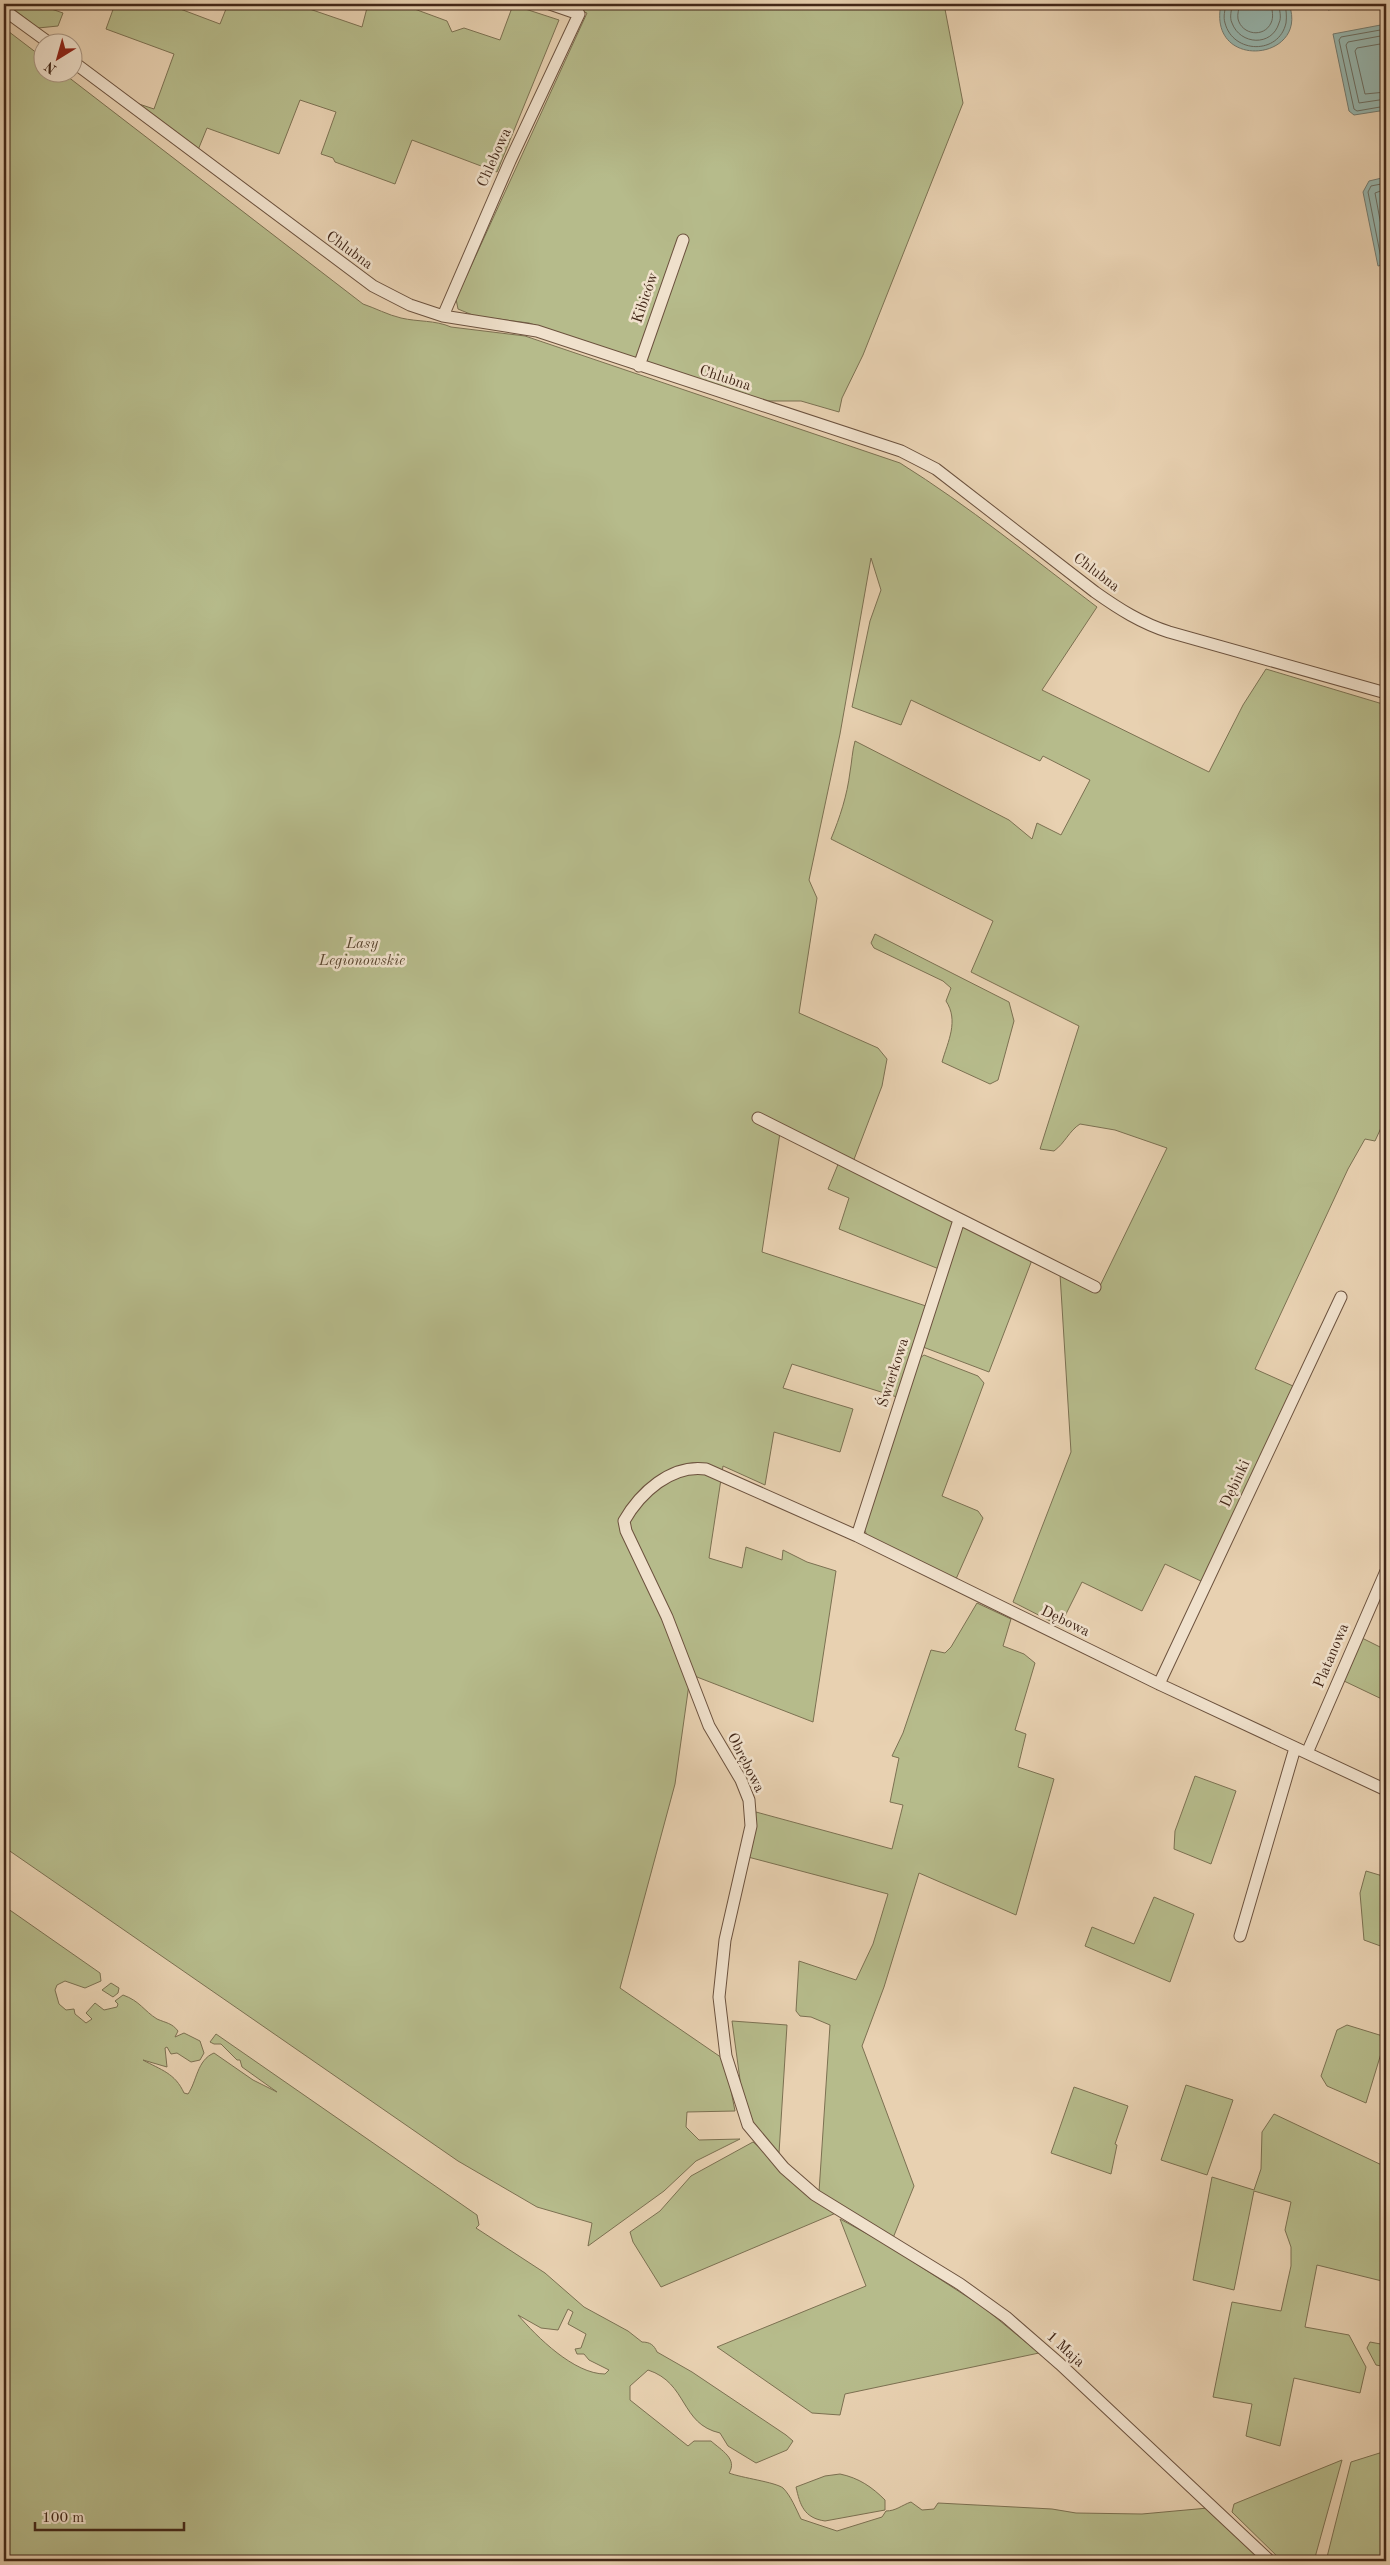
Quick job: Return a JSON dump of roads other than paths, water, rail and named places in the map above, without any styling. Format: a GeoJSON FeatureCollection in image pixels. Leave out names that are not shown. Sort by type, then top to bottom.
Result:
{"type":"FeatureCollection","features":[{"type":"Feature","properties":{"kind":"street","name":"Chlebowa"},"geometry":{"type":"LineString","coordinates":[[442,316],[510,161],[579,14],[550,4]]}},
{"type":"Feature","properties":{"kind":"street"},"geometry":{"type":"LineString","coordinates":[[4,10],[34,32]]}},
{"type":"Feature","properties":{"kind":"street","name":"Chlubna"},"geometry":{"type":"LineString","coordinates":[[82,68],[373,286],[410,306],[442,316],[537,332],[887,445],[936,469],[1114,606],[1140,621],[1169,632],[1386,694]]}},
{"type":"Feature","properties":{"kind":"street","name":"Kibiców"},"geometry":{"type":"LineString","coordinates":[[639,366],[682,240]]}},
{"type":"Feature","properties":{"kind":"street"},"geometry":{"type":"LineString","coordinates":[[758,1118],[1095,1287]]}},
{"type":"Feature","properties":{"kind":"street","name":"Świerkowa"},"geometry":{"type":"LineString","coordinates":[[857,1536],[959,1220]]}},
{"type":"Feature","properties":{"kind":"street","name":"Dębinki"},"geometry":{"type":"LineString","coordinates":[[1158,1684],[1342,1297]]}},
{"type":"Feature","properties":{"kind":"street","name":"Obrębowa"},"geometry":{"type":"LineString","coordinates":[[732,1480],[706,1469],[695,1467],[678,1471],[658,1481],[629,1511],[624,1521],[626,1531],[667,1617],[698,1702],[709,1726],[741,1780],[752,1812],[751,1826],[725,1940],[719,1997],[726,2056],[740,2108],[748,2126],[761,2143],[784,2168],[815,2194]]}},
{"type":"Feature","properties":{"kind":"street","name":"Dębowa"},"geometry":{"type":"LineString","coordinates":[[732,1480],[857,1536],[1158,1684],[1386,1790]]}},
{"type":"Feature","properties":{"kind":"street","name":"Platanowa"},"geometry":{"type":"LineString","coordinates":[[1307,1753],[1386,1571]]}},
{"type":"Feature","properties":{"kind":"street"},"geometry":{"type":"LineString","coordinates":[[1240,1936],[1296,1748]]}},
{"type":"Feature","properties":{"kind":"street","name":"1 Maja"},"geometry":{"type":"LineString","coordinates":[[815,2194],[960,2284],[1006,2317],[1060,2364],[1270,2561]]}},
{"type":"Feature","properties":{"kind":"water"},"geometry":{"type":"Polygon","coordinates":[[[1221,4],[1289,4],[1292,23],[1285,38],[1273,47],[1258,51],[1242,49],[1229,41],[1221,26],[1221,4]]]}},
{"type":"Feature","properties":{"kind":"water"},"geometry":{"type":"Polygon","coordinates":[[[1327,4],[1363,4],[1328,10],[1327,4]]]}},
{"type":"Feature","properties":{"kind":"water"},"geometry":{"type":"Polygon","coordinates":[[[1386,24],[1386,110],[1354,115],[1349,111],[1333,34],[1386,24]]]}},
{"type":"Feature","properties":{"kind":"water"},"geometry":{"type":"Polygon","coordinates":[[[1386,177],[1386,264],[1378,266],[1363,192],[1369,181],[1386,177]]]}},
{"type":"Feature","properties":{"kind":"park label","name":"Lasy Legionowskie"},"geometry":{"type":"Point","coordinates":[362,952]}}]}
